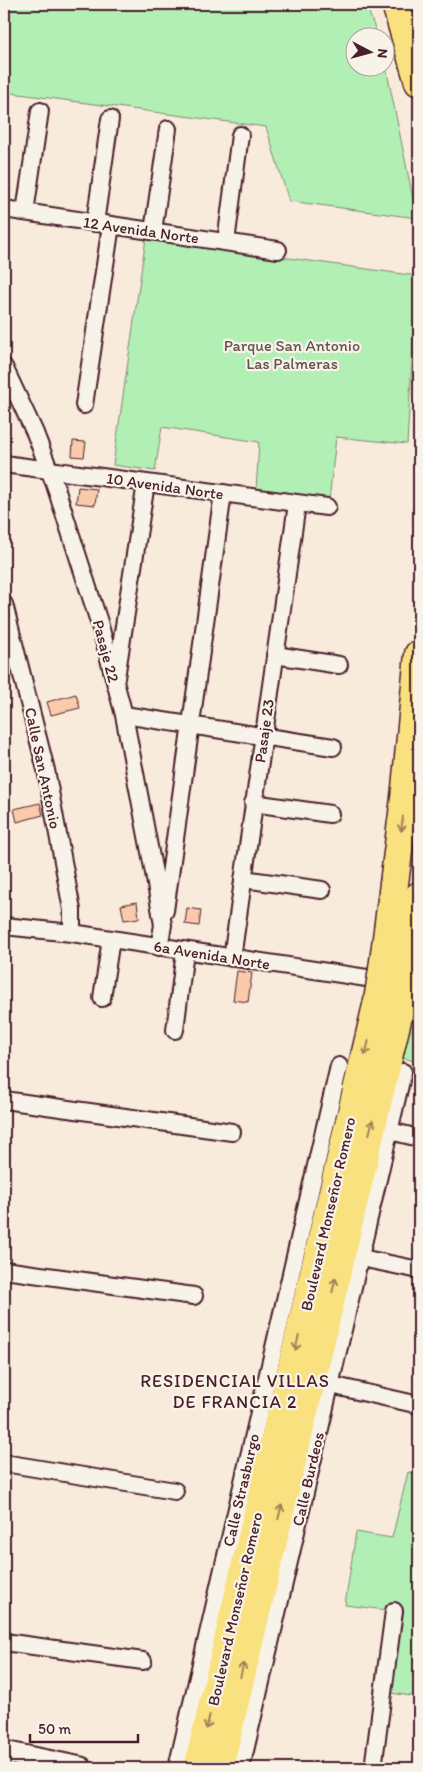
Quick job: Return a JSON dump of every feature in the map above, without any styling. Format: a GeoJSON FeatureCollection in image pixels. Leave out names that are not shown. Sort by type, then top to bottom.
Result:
{"type":"FeatureCollection","features":[{"type":"Feature","properties":{"kind":"highway"},"geometry":{"type":"LineString","coordinates":[[396,4],[419,82]]}},
{"type":"Feature","properties":{"kind":"highway","name":"Boulevard Monseñor Romero"},"geometry":{"type":"LineString","coordinates":[[198,1768],[398,986],[404,807],[419,654]]}},
{"type":"Feature","properties":{"kind":"highway","name":"Boulevard Monseñor Romero"},"geometry":{"type":"LineString","coordinates":[[220,1768],[419,896]]}},
{"type":"Feature","properties":{"kind":"street"},"geometry":{"type":"LineString","coordinates":[[25,212],[40,111]]}},
{"type":"Feature","properties":{"kind":"street"},"geometry":{"type":"LineString","coordinates":[[95,223],[110,119]]}},
{"type":"Feature","properties":{"kind":"street"},"geometry":{"type":"LineString","coordinates":[[153,231],[168,129]]}},
{"type":"Feature","properties":{"kind":"street"},"geometry":{"type":"LineString","coordinates":[[226,242],[240,135]]}},
{"type":"Feature","properties":{"kind":"street","name":"12 Avenida Norte"},"geometry":{"type":"LineString","coordinates":[[4,209],[278,250]]}},
{"type":"Feature","properties":{"kind":"street"},"geometry":{"type":"LineString","coordinates":[[84,405],[111,225]]}},
{"type":"Feature","properties":{"kind":"street","name":"Pasaje 22"},"geometry":{"type":"LineString","coordinates":[[4,367],[35,432],[99,622],[124,715],[163,925],[158,946]]}},
{"type":"Feature","properties":{"kind":"street","name":"10 Avenida Norte"},"geometry":{"type":"LineString","coordinates":[[4,464],[327,507]]}},
{"type":"Feature","properties":{"kind":"street"},"geometry":{"type":"LineString","coordinates":[[114,681],[117,676],[146,483]]}},
{"type":"Feature","properties":{"kind":"street"},"geometry":{"type":"LineString","coordinates":[[163,925],[223,493]]}},
{"type":"Feature","properties":{"kind":"street","name":"Pasaje 23"},"geometry":{"type":"LineString","coordinates":[[232,958],[297,504]]}},
{"type":"Feature","properties":{"kind":"street","name":"Calle San Antonio"},"geometry":{"type":"LineString","coordinates":[[4,604],[46,770],[72,910],[72,934]]}},
{"type":"Feature","properties":{"kind":"street"},"geometry":{"type":"LineString","coordinates":[[275,655],[339,665]]}},
{"type":"Feature","properties":{"kind":"street"},"geometry":{"type":"LineString","coordinates":[[124,715],[334,747]]}},
{"type":"Feature","properties":{"kind":"street"},"geometry":{"type":"LineString","coordinates":[[253,803],[330,814]]}},
{"type":"Feature","properties":{"kind":"street"},"geometry":{"type":"LineString","coordinates":[[243,879],[322,890]]}},
{"type":"Feature","properties":{"kind":"street","name":"6a Avenida Norte"},"geometry":{"type":"LineString","coordinates":[[4,926],[185,950],[398,986]]}},
{"type":"Feature","properties":{"kind":"street"},"geometry":{"type":"LineString","coordinates":[[102,998],[111,940]]}},
{"type":"Feature","properties":{"kind":"street"},"geometry":{"type":"LineString","coordinates":[[175,1030],[185,950]]}},
{"type":"Feature","properties":{"kind":"street","name":"Calle Strasburgo"},"geometry":{"type":"LineString","coordinates":[[177,1768],[339,1066]]}},
{"type":"Feature","properties":{"kind":"street","name":"Calle Burdeos"},"geometry":{"type":"LineString","coordinates":[[241,1768],[403,1072]]}},
{"type":"Feature","properties":{"kind":"street"},"geometry":{"type":"LineString","coordinates":[[4,1100],[232,1132]]}},
{"type":"Feature","properties":{"kind":"street"},"geometry":{"type":"LineString","coordinates":[[390,1131],[419,1138]]}},
{"type":"Feature","properties":{"kind":"street"},"geometry":{"type":"LineString","coordinates":[[361,1258],[419,1270]]}},
{"type":"Feature","properties":{"kind":"street"},"geometry":{"type":"LineString","coordinates":[[4,1270],[194,1296]]}},
{"type":"Feature","properties":{"kind":"street"},"geometry":{"type":"LineString","coordinates":[[330,1385],[419,1405]]}},
{"type":"Feature","properties":{"kind":"street"},"geometry":{"type":"LineString","coordinates":[[4,1463],[175,1491]]}},
{"type":"Feature","properties":{"kind":"street"},"geometry":{"type":"LineString","coordinates":[[373,1768],[394,1610]]}},
{"type":"Feature","properties":{"kind":"street"},"geometry":{"type":"LineString","coordinates":[[4,1642],[143,1661]]}},
{"type":"Feature","properties":{"kind":"street"},"geometry":{"type":"LineString","coordinates":[[4,1752],[81,1768]]}},
{"type":"Feature","properties":{"kind":"green space"},"geometry":{"type":"Polygon","coordinates":[[[4,4],[366,4],[375,28],[346,28],[346,78],[388,78],[417,218],[289,201],[266,127],[4,92],[4,4]]]}},
{"type":"Feature","properties":{"kind":"green space","name":"Parque San Antonio Las Palmeras"},"geometry":{"type":"Polygon","coordinates":[[[146,238],[417,276],[407,444],[336,437],[329,501],[256,491],[259,442],[162,427],[155,471],[113,465],[146,238]]]}},
{"type":"Feature","properties":{"kind":"green space"},"geometry":{"type":"Polygon","coordinates":[[[415,991],[419,992],[419,1062],[403,1058],[415,991]]]}},
{"type":"Feature","properties":{"kind":"green space"},"geometry":{"type":"Polygon","coordinates":[[[408,1472],[419,1474],[419,1697],[383,1692],[394,1611],[345,1605],[356,1532],[392,1538],[408,1472]]]}},
{"type":"Feature","properties":{"kind":"building"},"geometry":{"type":"Polygon","coordinates":[[[73,441],[86,442],[84,457],[72,456],[73,441]]]}},
{"type":"Feature","properties":{"kind":"building"},"geometry":{"type":"Polygon","coordinates":[[[78,487],[97,489],[95,505],[76,503],[78,487]]]}},
{"type":"Feature","properties":{"kind":"building"},"geometry":{"type":"Polygon","coordinates":[[[76,694],[80,708],[51,715],[47,702],[76,694]]]}},
{"type":"Feature","properties":{"kind":"building"},"geometry":{"type":"Polygon","coordinates":[[[40,803],[43,815],[17,822],[14,809],[40,803]]]}},
{"type":"Feature","properties":{"kind":"building"},"geometry":{"type":"Polygon","coordinates":[[[137,902],[139,918],[124,920],[121,905],[137,902]]]}},
{"type":"Feature","properties":{"kind":"building"},"geometry":{"type":"Polygon","coordinates":[[[187,908],[201,910],[199,926],[185,924],[187,908]]]}},
{"type":"Feature","properties":{"kind":"building"},"geometry":{"type":"Polygon","coordinates":[[[237,971],[252,973],[248,1002],[233,1000],[237,971]]]}},
{"type":"Feature","properties":{"kind":"district","name":"RESIDENCIAL VILLAS DE FRANCIA 2"},"geometry":{"type":"Point","coordinates":[235,1391]}}]}
